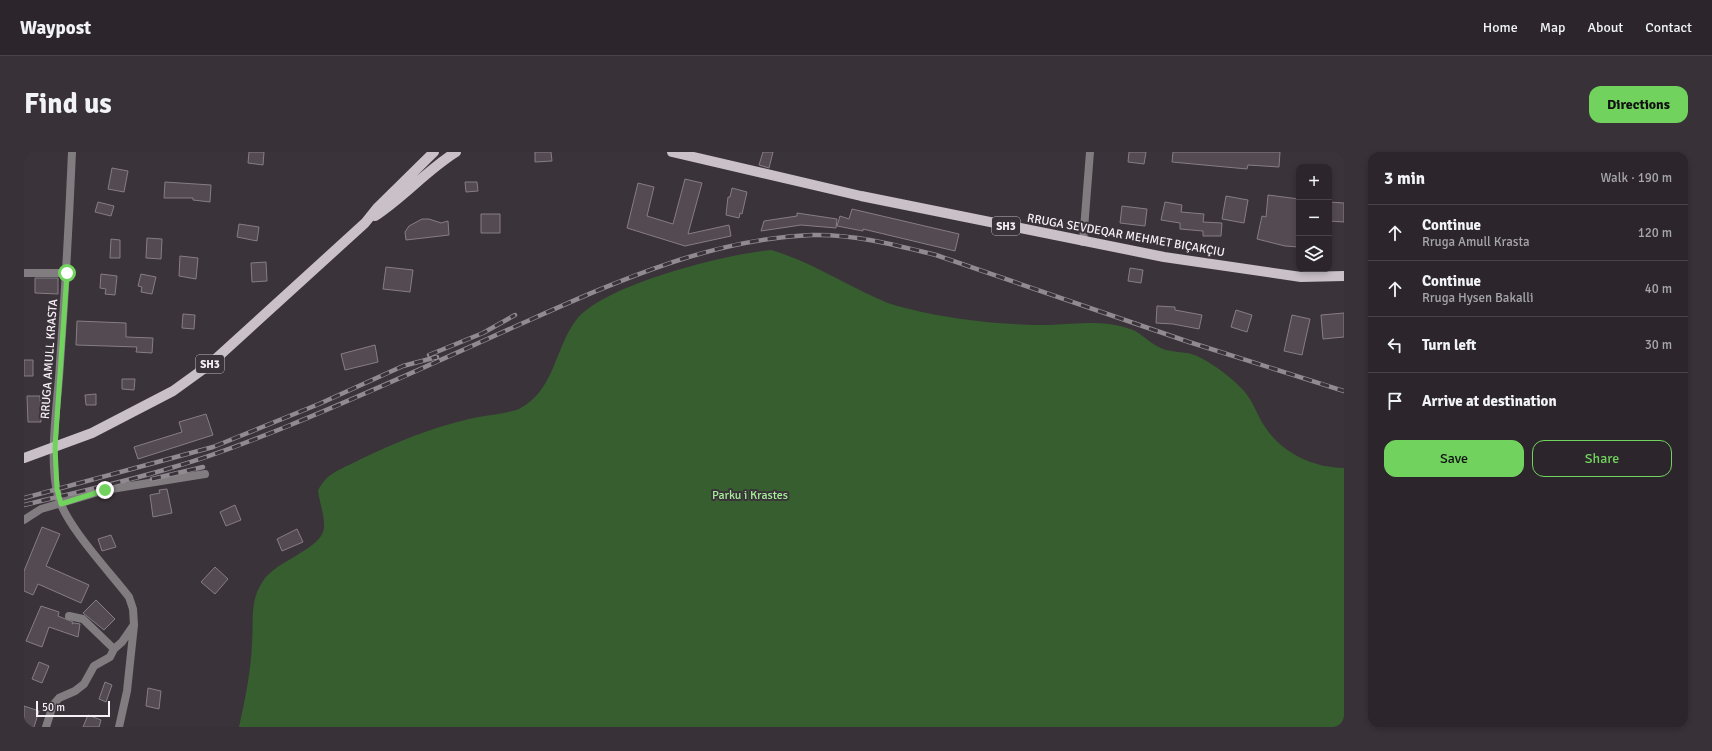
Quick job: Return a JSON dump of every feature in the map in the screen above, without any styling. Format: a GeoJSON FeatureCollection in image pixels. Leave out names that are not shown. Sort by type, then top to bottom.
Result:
{"type":"FeatureCollection","features":[{"type":"Feature","properties":{"kind":"main road","name":"SH3"},"geometry":{"type":"LineString","coordinates":[[365,222],[376,208],[434,152]]}},
{"type":"Feature","properties":{"kind":"main road","name":"SH3"},"geometry":{"type":"LineString","coordinates":[[24,458],[92,433],[173,391],[209,365],[365,222],[396,201],[456,152]]}},
{"type":"Feature","properties":{"kind":"main road","name":"RRUGA SEVDEQAR MEHMET BIÇAKÇIU"},"geometry":{"type":"LineString","coordinates":[[672,152],[861,196],[1083,242],[1164,257],[1301,277],[1344,276]]}},
{"type":"Feature","properties":{"kind":"street","name":"RRUGA AMULL KRASTA"},"geometry":{"type":"LineString","coordinates":[[72,152],[67,273],[55,447],[57,489],[61,504],[72,524],[129,597],[133,609],[134,625],[127,692],[119,727]]}},
{"type":"Feature","properties":{"kind":"street"},"geometry":{"type":"LineString","coordinates":[[1083,242],[1090,152]]}},
{"type":"Feature","properties":{"kind":"street"},"geometry":{"type":"LineString","coordinates":[[24,273],[67,273]]}},
{"type":"Feature","properties":{"kind":"street"},"geometry":{"type":"LineString","coordinates":[[24,520],[41,509],[112,489],[205,474]]}},
{"type":"Feature","properties":{"kind":"street"},"geometry":{"type":"LineString","coordinates":[[69,616],[83,619],[114,649]]}},
{"type":"Feature","properties":{"kind":"street"},"geometry":{"type":"LineString","coordinates":[[46,727],[54,705],[59,698],[75,691],[84,684],[94,666],[110,658],[114,649],[122,642],[134,625]]}},
{"type":"Feature","properties":{"kind":"green space","name":"Parku i Krastes"},"geometry":{"type":"Polygon","coordinates":[[[771,250],[801,261],[873,297],[901,307],[922,312],[954,318],[1002,323],[1050,325],[1098,323],[1132,330],[1158,347],[1197,356],[1222,371],[1244,391],[1265,427],[1280,444],[1289,451],[1310,462],[1344,468],[1344,727],[239,727],[250,664],[253,611],[256,596],[263,581],[269,574],[304,551],[319,539],[323,532],[324,522],[318,490],[328,477],[372,454],[426,431],[469,419],[519,409],[531,401],[540,391],[577,319],[592,306],[613,294],[639,283],[697,264],[771,250]]]}},
{"type":"Feature","properties":{"kind":"building"},"geometry":{"type":"Polygon","coordinates":[[[249,152],[264,152],[263,165],[248,163],[249,152]]]}},
{"type":"Feature","properties":{"kind":"building"},"geometry":{"type":"Polygon","coordinates":[[[535,152],[551,152],[552,161],[535,162],[535,152]]]}},
{"type":"Feature","properties":{"kind":"building"},"geometry":{"type":"Polygon","coordinates":[[[763,152],[773,152],[769,168],[759,165],[763,152]]]}},
{"type":"Feature","properties":{"kind":"building"},"geometry":{"type":"Polygon","coordinates":[[[1129,152],[1146,152],[1144,164],[1128,162],[1129,152]]]}},
{"type":"Feature","properties":{"kind":"building"},"geometry":{"type":"Polygon","coordinates":[[[1173,152],[1280,152],[1279,167],[1248,165],[1247,169],[1172,162],[1173,152]]]}},
{"type":"Feature","properties":{"kind":"building"},"geometry":{"type":"Polygon","coordinates":[[[112,168],[128,171],[124,192],[108,189],[112,168]]]}},
{"type":"Feature","properties":{"kind":"building"},"geometry":{"type":"Polygon","coordinates":[[[685,179],[702,183],[688,234],[729,225],[731,236],[685,246],[627,228],[638,183],[654,187],[647,216],[673,224],[685,179]]]}},
{"type":"Feature","properties":{"kind":"building"},"geometry":{"type":"Polygon","coordinates":[[[165,182],[211,185],[210,202],[193,200],[193,198],[164,198],[165,182]]]}},
{"type":"Feature","properties":{"kind":"building"},"geometry":{"type":"Polygon","coordinates":[[[465,182],[477,182],[478,191],[466,192],[465,182]]]}},
{"type":"Feature","properties":{"kind":"building"},"geometry":{"type":"Polygon","coordinates":[[[732,188],[747,192],[742,214],[740,213],[739,218],[726,215],[728,197],[730,197],[732,188]]]}},
{"type":"Feature","properties":{"kind":"building"},"geometry":{"type":"Polygon","coordinates":[[[1268,195],[1296,199],[1296,247],[1285,246],[1257,239],[1262,216],[1266,217],[1268,195]]]}},
{"type":"Feature","properties":{"kind":"building"},"geometry":{"type":"Polygon","coordinates":[[[1226,196],[1248,200],[1244,223],[1222,219],[1226,196]]]}},
{"type":"Feature","properties":{"kind":"building"},"geometry":{"type":"Polygon","coordinates":[[[98,202],[114,206],[111,216],[95,212],[98,202]]]}},
{"type":"Feature","properties":{"kind":"building"},"geometry":{"type":"Polygon","coordinates":[[[1165,202],[1182,205],[1181,212],[1204,214],[1203,222],[1222,223],[1221,236],[1203,236],[1203,231],[1180,229],[1180,223],[1161,220],[1165,202]]]}},
{"type":"Feature","properties":{"kind":"building"},"geometry":{"type":"Polygon","coordinates":[[[1332,202],[1344,203],[1344,222],[1332,221],[1332,202]]]}},
{"type":"Feature","properties":{"kind":"building"},"geometry":{"type":"Polygon","coordinates":[[[1122,206],[1147,209],[1145,226],[1120,223],[1122,206]]]}},
{"type":"Feature","properties":{"kind":"building"},"geometry":{"type":"Polygon","coordinates":[[[852,209],[959,234],[955,251],[863,229],[863,231],[837,226],[840,216],[849,219],[852,209]]]}},
{"type":"Feature","properties":{"kind":"building"},"geometry":{"type":"Polygon","coordinates":[[[797,213],[837,219],[836,228],[801,225],[761,231],[764,221],[797,216],[797,213]]]}},
{"type":"Feature","properties":{"kind":"building"},"geometry":{"type":"Polygon","coordinates":[[[481,214],[500,214],[500,233],[481,233],[481,214]]]}},
{"type":"Feature","properties":{"kind":"building"},"geometry":{"type":"Polygon","coordinates":[[[422,219],[429,219],[441,223],[448,221],[449,235],[406,240],[405,232],[409,226],[422,219]]]}},
{"type":"Feature","properties":{"kind":"building"},"geometry":{"type":"Polygon","coordinates":[[[239,224],[259,227],[257,241],[237,237],[239,224]]]}},
{"type":"Feature","properties":{"kind":"building"},"geometry":{"type":"Polygon","coordinates":[[[147,238],[162,239],[161,259],[146,258],[147,238]]]}},
{"type":"Feature","properties":{"kind":"building"},"geometry":{"type":"Polygon","coordinates":[[[111,239],[120,240],[120,258],[110,258],[111,239]]]}},
{"type":"Feature","properties":{"kind":"building"},"geometry":{"type":"Polygon","coordinates":[[[180,256],[198,258],[196,279],[179,276],[180,256]]]}},
{"type":"Feature","properties":{"kind":"building"},"geometry":{"type":"Polygon","coordinates":[[[266,262],[267,281],[252,282],[251,263],[266,262]]]}},
{"type":"Feature","properties":{"kind":"building"},"geometry":{"type":"Polygon","coordinates":[[[386,267],[413,270],[410,292],[383,289],[386,267]]]}},
{"type":"Feature","properties":{"kind":"building"},"geometry":{"type":"Polygon","coordinates":[[[1130,268],[1143,270],[1141,283],[1128,281],[1130,268]]]}},
{"type":"Feature","properties":{"kind":"building"},"geometry":{"type":"Polygon","coordinates":[[[101,274],[117,276],[115,295],[105,294],[106,289],[100,288],[101,274]]]}},
{"type":"Feature","properties":{"kind":"building"},"geometry":{"type":"Polygon","coordinates":[[[141,274],[156,277],[152,294],[141,292],[142,287],[138,286],[141,274]]]}},
{"type":"Feature","properties":{"kind":"building"},"geometry":{"type":"Polygon","coordinates":[[[35,278],[58,278],[58,294],[35,293],[35,278]]]}},
{"type":"Feature","properties":{"kind":"building"},"geometry":{"type":"Polygon","coordinates":[[[1157,306],[1175,307],[1175,310],[1202,315],[1199,329],[1173,324],[1156,323],[1157,306]]]}},
{"type":"Feature","properties":{"kind":"building"},"geometry":{"type":"Polygon","coordinates":[[[1236,310],[1252,315],[1247,332],[1231,327],[1236,310]]]}},
{"type":"Feature","properties":{"kind":"building"},"geometry":{"type":"Polygon","coordinates":[[[1344,313],[1344,337],[1323,339],[1321,315],[1344,313]]]}},
{"type":"Feature","properties":{"kind":"building"},"geometry":{"type":"Polygon","coordinates":[[[183,314],[195,315],[194,329],[182,328],[183,314]]]}},
{"type":"Feature","properties":{"kind":"building"},"geometry":{"type":"Polygon","coordinates":[[[1292,315],[1310,319],[1302,355],[1284,351],[1292,315]]]}},
{"type":"Feature","properties":{"kind":"building"},"geometry":{"type":"Polygon","coordinates":[[[77,321],[126,323],[126,337],[153,338],[152,353],[136,352],[137,347],[76,345],[77,321]]]}},
{"type":"Feature","properties":{"kind":"building"},"geometry":{"type":"Polygon","coordinates":[[[375,345],[378,362],[345,370],[341,354],[375,345]]]}},
{"type":"Feature","properties":{"kind":"building"},"geometry":{"type":"Polygon","coordinates":[[[24,360],[33,360],[33,376],[24,376],[24,360]]]}},
{"type":"Feature","properties":{"kind":"building"},"geometry":{"type":"Polygon","coordinates":[[[122,379],[135,379],[134,390],[122,389],[122,379]]]}},
{"type":"Feature","properties":{"kind":"building"},"geometry":{"type":"Polygon","coordinates":[[[96,394],[96,405],[86,405],[85,395],[96,394]]]}},
{"type":"Feature","properties":{"kind":"building"},"geometry":{"type":"Polygon","coordinates":[[[27,396],[40,396],[41,422],[28,422],[27,396]]]}},
{"type":"Feature","properties":{"kind":"building"},"geometry":{"type":"Polygon","coordinates":[[[206,414],[213,435],[138,459],[134,447],[182,432],[179,422],[206,414]]]}},
{"type":"Feature","properties":{"kind":"building"},"geometry":{"type":"Polygon","coordinates":[[[167,489],[172,513],[153,517],[150,495],[160,493],[159,490],[167,489]]]}},
{"type":"Feature","properties":{"kind":"building"},"geometry":{"type":"Polygon","coordinates":[[[235,505],[241,520],[226,526],[220,512],[235,505]]]}},
{"type":"Feature","properties":{"kind":"building"},"geometry":{"type":"Polygon","coordinates":[[[42,527],[60,534],[46,566],[89,585],[81,603],[38,584],[33,595],[24,591],[24,571],[42,527]]]}},
{"type":"Feature","properties":{"kind":"building"},"geometry":{"type":"Polygon","coordinates":[[[297,529],[303,542],[282,551],[277,539],[297,529]]]}},
{"type":"Feature","properties":{"kind":"building"},"geometry":{"type":"Polygon","coordinates":[[[111,535],[116,547],[102,551],[98,539],[111,535]]]}},
{"type":"Feature","properties":{"kind":"building"},"geometry":{"type":"Polygon","coordinates":[[[215,567],[228,579],[215,594],[201,582],[215,567]]]}},
{"type":"Feature","properties":{"kind":"building"},"geometry":{"type":"Polygon","coordinates":[[[96,600],[115,619],[104,630],[83,613],[96,600]]]}},
{"type":"Feature","properties":{"kind":"building"},"geometry":{"type":"Polygon","coordinates":[[[41,606],[59,612],[58,616],[73,622],[72,624],[80,624],[78,637],[49,627],[42,647],[26,641],[41,606]]]}},
{"type":"Feature","properties":{"kind":"building"},"geometry":{"type":"Polygon","coordinates":[[[39,662],[49,666],[42,683],[32,679],[39,662]]]}},
{"type":"Feature","properties":{"kind":"building"},"geometry":{"type":"Polygon","coordinates":[[[105,682],[112,685],[106,702],[99,699],[105,682]]]}},
{"type":"Feature","properties":{"kind":"building"},"geometry":{"type":"Polygon","coordinates":[[[148,688],[161,691],[159,709],[146,706],[148,688]]]}},
{"type":"Feature","properties":{"kind":"building"},"geometry":{"type":"Polygon","coordinates":[[[24,706],[39,711],[34,727],[24,727],[24,706]]]}},
{"type":"Feature","properties":{"kind":"building"},"geometry":{"type":"Polygon","coordinates":[[[88,715],[101,720],[99,727],[83,727],[88,715]]]}},
{"type":"Feature","properties":{"kind":"railway"},"geometry":{"type":"LineString","coordinates":[[24,505],[137,478],[189,463],[246,443],[345,402],[622,280],[696,255],[734,245],[773,238],[812,235],[843,236],[875,241],[936,255],[1189,342],[1344,391]]}},
{"type":"Feature","properties":{"kind":"railway"},"geometry":{"type":"LineString","coordinates":[[429,355],[483,333],[515,315]]}},
{"type":"Feature","properties":{"kind":"railway"},"geometry":{"type":"LineString","coordinates":[[24,498],[213,447],[319,404],[403,366],[437,357]]}},
{"type":"Feature","properties":{"kind":"railway"},"geometry":{"type":"LineString","coordinates":[[152,479],[203,467]]}},
{"type":"Feature","properties":{"kind":"route"},"geometry":{"type":"LineString","coordinates":[[67,273],[55,432],[55,474],[58,497],[61,504],[105,490]]}}]}
